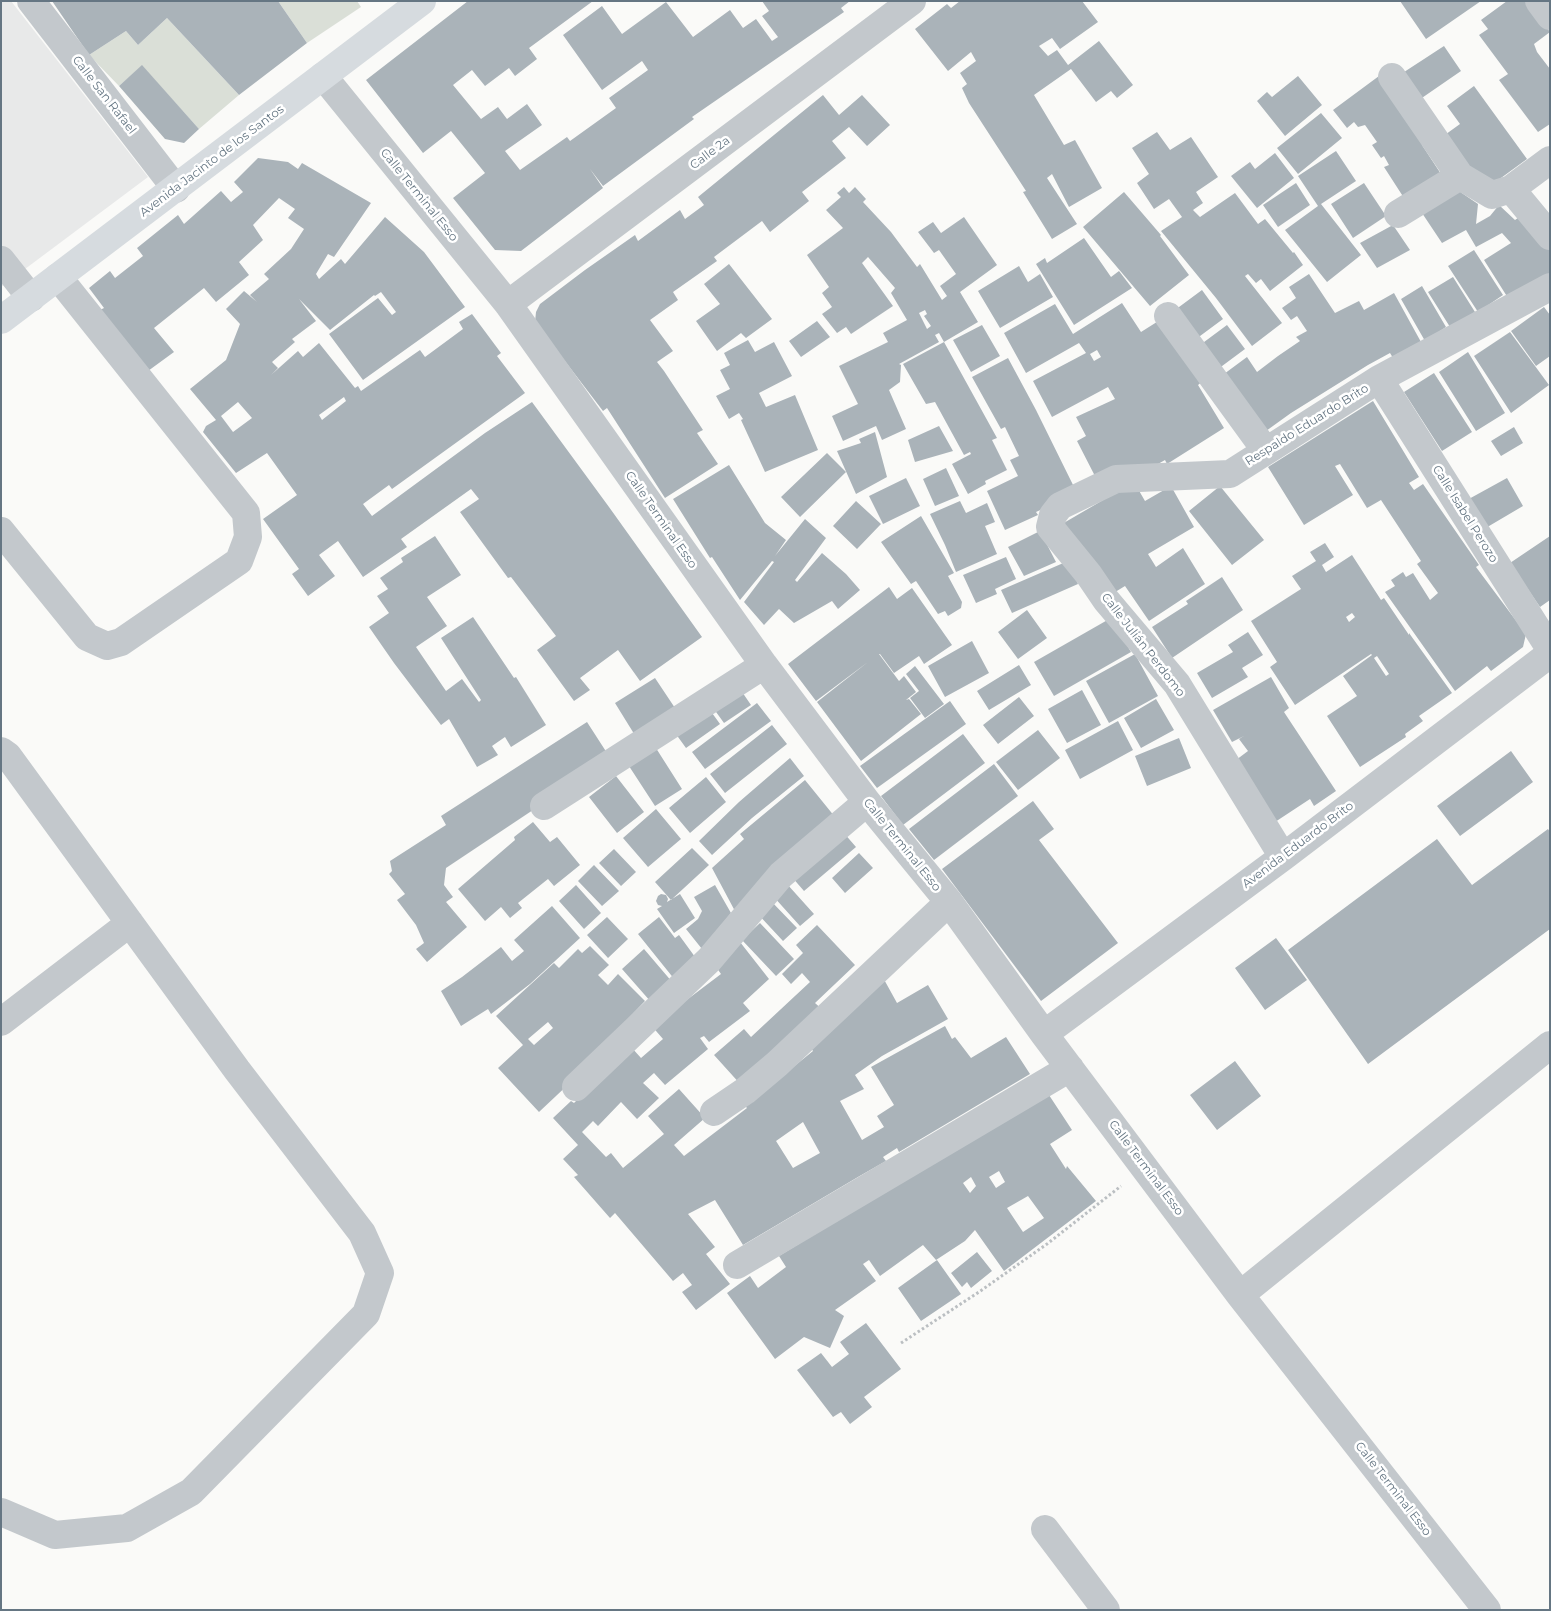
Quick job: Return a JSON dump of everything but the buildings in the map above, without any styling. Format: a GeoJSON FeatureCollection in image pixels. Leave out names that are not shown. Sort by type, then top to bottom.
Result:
{"type":"FeatureCollection","features":[{"type":"Feature","properties":{"kind":"main road","name":"Avenida Jacinto de los Santos"},"geometry":{"type":"LineString","coordinates":[[1,320],[422,1]]}},
{"type":"Feature","properties":{"kind":"street","name":"Calle San Rafael"},"geometry":{"type":"LineString","coordinates":[[32,1],[176,189]]}},
{"type":"Feature","properties":{"kind":"street","name":"Calle 2a"},"geometry":{"type":"LineString","coordinates":[[508,304],[912,1]]}},
{"type":"Feature","properties":{"kind":"street"},"geometry":{"type":"LineString","coordinates":[[1539,1],[1550,16]]}},
{"type":"Feature","properties":{"kind":"street","name":"Calle Terminal Esso"},"geometry":{"type":"LineString","coordinates":[[323,76],[508,304],[764,665],[867,802],[949,902],[1044,1034],[1240,1296],[1487,1610]]}},
{"type":"Feature","properties":{"kind":"street"},"geometry":{"type":"LineString","coordinates":[[1392,76],[1460,176],[1492,195],[1511,189],[1550,160]]}},
{"type":"Feature","properties":{"kind":"street"},"geometry":{"type":"LineString","coordinates":[[1398,214],[1460,176]]}},
{"type":"Feature","properties":{"kind":"street"},"geometry":{"type":"LineString","coordinates":[[1511,189],[1550,236]]}},
{"type":"Feature","properties":{"kind":"street"},"geometry":{"type":"LineString","coordinates":[[1,260],[31,298]]}},
{"type":"Feature","properties":{"kind":"street"},"geometry":{"type":"LineString","coordinates":[[1,531],[86,637],[107,646],[121,642],[240,561],[248,537],[246,513],[58,277]]}},
{"type":"Feature","properties":{"kind":"street","name":"Respaldo Eduardo Brito"},"geometry":{"type":"LineString","coordinates":[[1053,515],[1060,506],[1116,479],[1230,474],[1380,379],[1550,287]]}},
{"type":"Feature","properties":{"kind":"street"},"geometry":{"type":"LineString","coordinates":[[1168,316],[1266,451]]}},
{"type":"Feature","properties":{"kind":"street","name":"Calle Isabel Perozo"},"geometry":{"type":"LineString","coordinates":[[1380,379],[1550,649]]}},
{"type":"Feature","properties":{"kind":"street","name":"Calle Julián Perdomo"},"geometry":{"type":"LineString","coordinates":[[1053,515],[1050,527],[1089,575],[1106,600],[1177,684],[1283,856]]}},
{"type":"Feature","properties":{"kind":"street","name":"Avenida Eduardo Brito"},"geometry":{"type":"LineString","coordinates":[[1044,1034],[1550,654]]}},
{"type":"Feature","properties":{"kind":"street"},"geometry":{"type":"LineString","coordinates":[[544,806],[764,665]]}},
{"type":"Feature","properties":{"kind":"street"},"geometry":{"type":"LineString","coordinates":[[1,751],[8,756],[237,1070],[362,1233],[380,1273],[366,1314],[191,1492],[127,1528],[55,1535],[1,1512]]}},
{"type":"Feature","properties":{"kind":"street"},"geometry":{"type":"LineString","coordinates":[[576,1087],[709,960],[781,875],[867,802]]}},
{"type":"Feature","properties":{"kind":"street"},"geometry":{"type":"LineString","coordinates":[[714,1112],[777,1064],[949,902]]}},
{"type":"Feature","properties":{"kind":"street"},"geometry":{"type":"LineString","coordinates":[[1,1022],[130,923]]}},
{"type":"Feature","properties":{"kind":"street"},"geometry":{"type":"LineString","coordinates":[[1240,1296],[1550,1045]]}},
{"type":"Feature","properties":{"kind":"street"},"geometry":{"type":"LineString","coordinates":[[737,1266],[1070,1068]]}},
{"type":"Feature","properties":{"kind":"street"},"geometry":{"type":"LineString","coordinates":[[1045,1529],[1106,1610]]}},
{"type":"Feature","properties":{"kind":"path"},"geometry":{"type":"LineString","coordinates":[[901,1343],[979,1292],[1065,1231],[1145,1167]]}},
{"type":"Feature","properties":{"kind":"shaded area"},"geometry":{"type":"Polygon","coordinates":[[[1,1],[11,1],[148,177],[1,287],[1,1]]]}},
{"type":"Feature","properties":{"kind":"shaded area"},"geometry":{"type":"Polygon","coordinates":[[[278,1],[357,1],[361,7],[307,43],[278,1]]]}},
{"type":"Feature","properties":{"kind":"shaded area"},"geometry":{"type":"Polygon","coordinates":[[[167,18],[239,95],[199,129],[142,66],[119,86],[89,55],[126,31],[138,45],[167,18]]]}}]}
